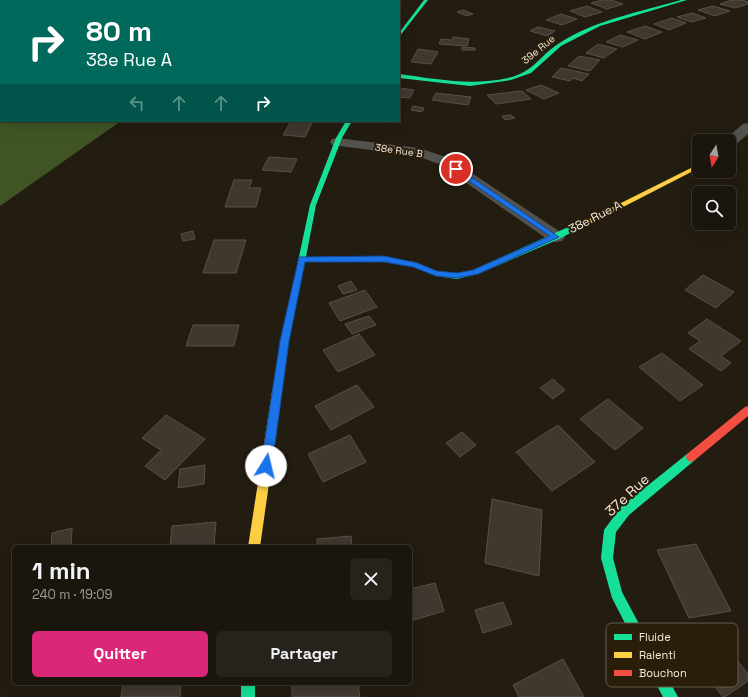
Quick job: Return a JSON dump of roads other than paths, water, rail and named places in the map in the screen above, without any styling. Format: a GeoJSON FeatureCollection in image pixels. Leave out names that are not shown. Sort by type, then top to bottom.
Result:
{"type":"FeatureCollection","features":[{"type":"Feature","properties":{"kind":"street"},"geometry":{"type":"LineString","coordinates":[[400,35],[426,0]]}},
{"type":"Feature","properties":{"kind":"street","name":"39e Rue"},"geometry":{"type":"LineString","coordinates":[[400,76],[470,84],[509,80],[529,72],[559,45],[598,25],[685,0]]}},
{"type":"Feature","properties":{"kind":"street"},"geometry":{"type":"LineString","coordinates":[[254,545],[285,341],[313,205],[337,142],[348,122]]}},
{"type":"Feature","properties":{"kind":"street"},"geometry":{"type":"LineString","coordinates":[[736,136],[748,127]]}},
{"type":"Feature","properties":{"kind":"street","name":"38e Rue B"},"geometry":{"type":"LineString","coordinates":[[337,142],[419,152],[444,161],[556,237]]}},
{"type":"Feature","properties":{"kind":"street","name":"38e Rue A"},"geometry":{"type":"LineString","coordinates":[[302,259],[384,259],[415,265],[436,273],[457,276],[475,272],[556,237],[692,169]]}},
{"type":"Feature","properties":{"kind":"street","name":"37e Rue"},"geometry":{"type":"LineString","coordinates":[[631,623],[616,594],[607,558],[610,530],[625,511],[748,410]]}},
{"type":"Feature","properties":{"kind":"street"},"geometry":{"type":"LineString","coordinates":[[248,685],[248,697]]}},
{"type":"Feature","properties":{"kind":"street","name":"37e Rue"},"geometry":{"type":"LineString","coordinates":[[666,687],[671,697]]}}]}
